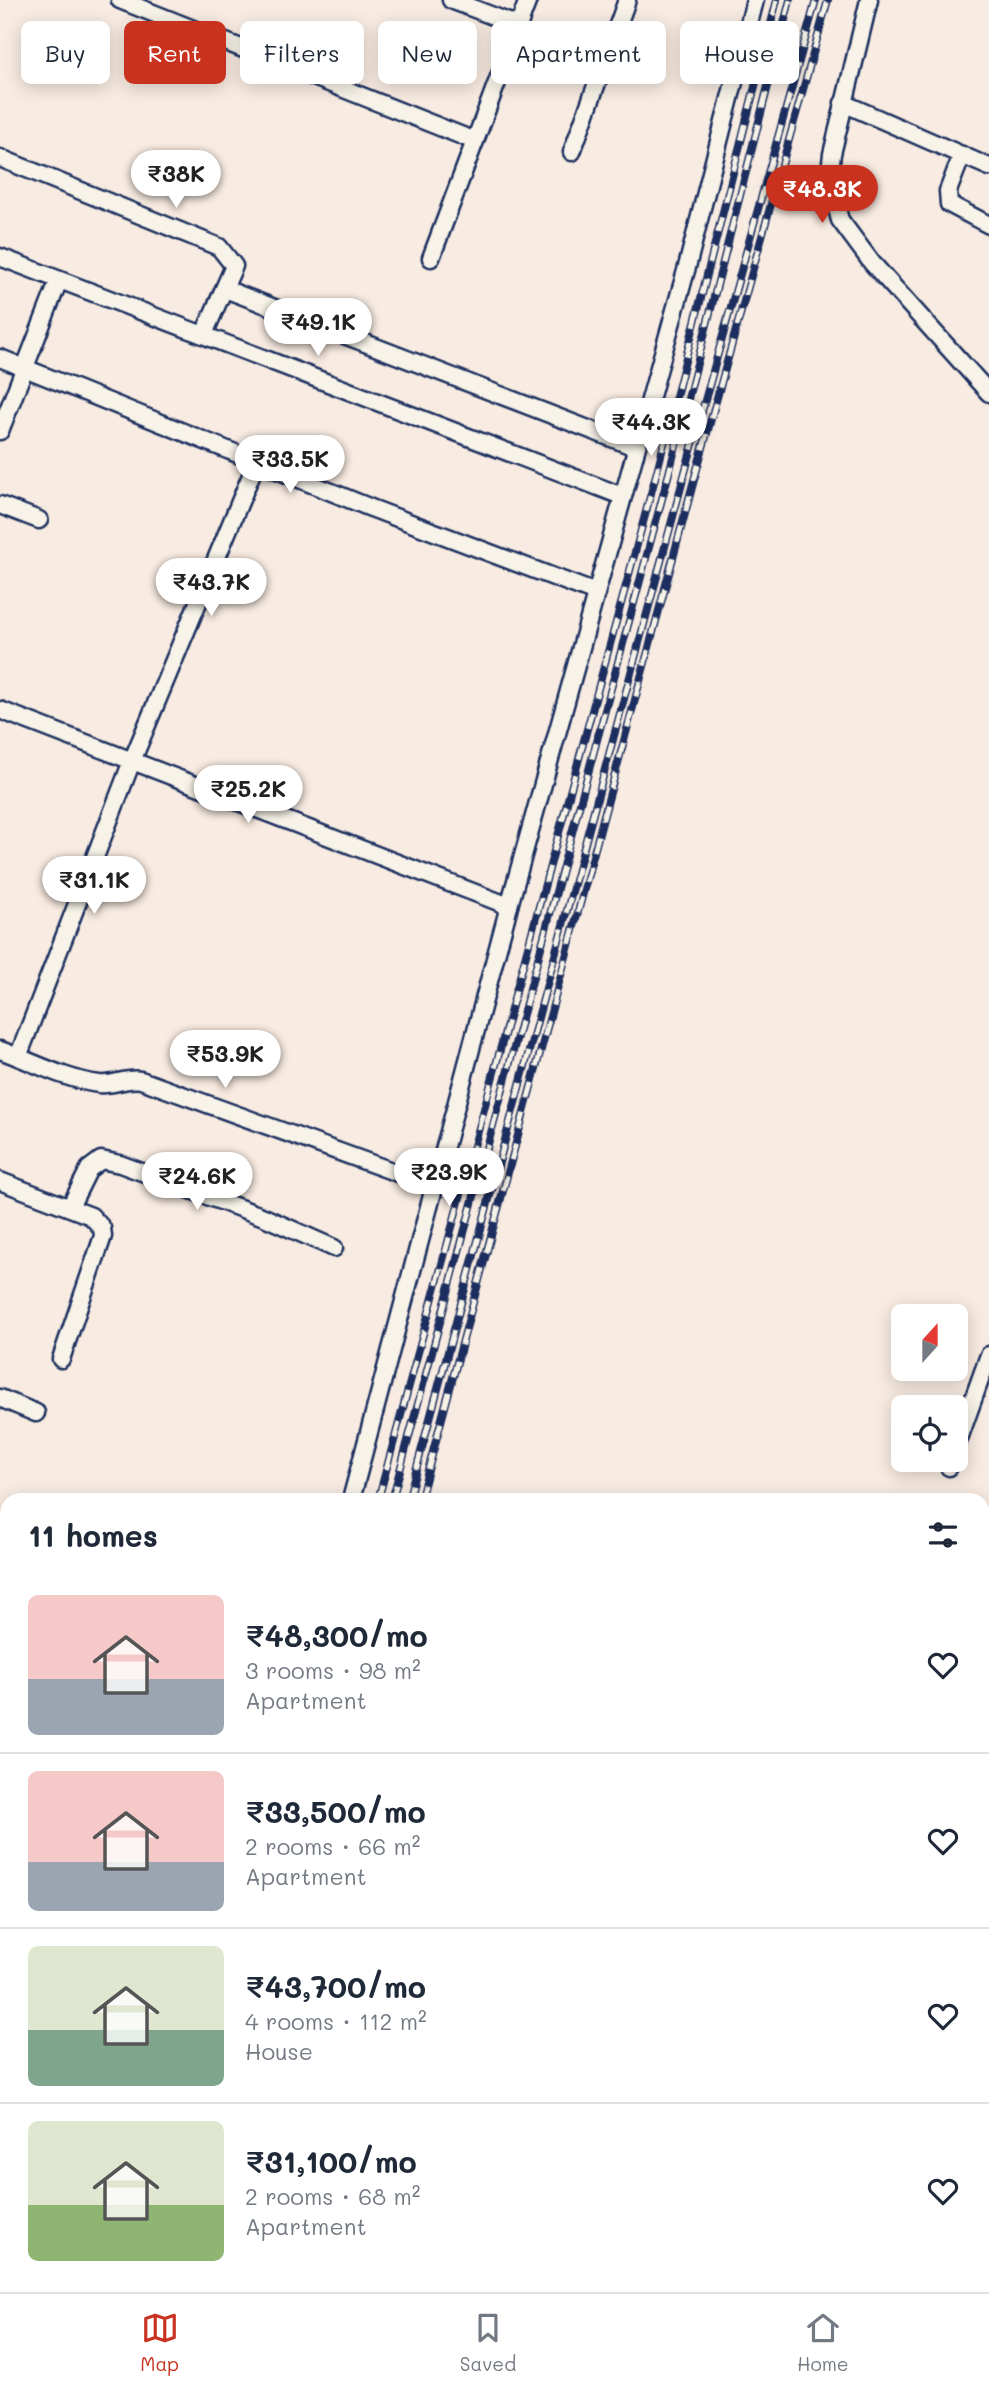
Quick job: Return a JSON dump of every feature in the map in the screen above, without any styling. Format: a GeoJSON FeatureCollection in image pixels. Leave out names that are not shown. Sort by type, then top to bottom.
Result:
{"type":"FeatureCollection","features":[{"type":"Feature","properties":{"kind":"street"},"geometry":{"type":"LineString","coordinates":[[120,0],[158,7],[475,141]]}},
{"type":"Feature","properties":{"kind":"street"},"geometry":{"type":"LineString","coordinates":[[452,0],[506,21]]}},
{"type":"Feature","properties":{"kind":"street"},"geometry":{"type":"LineString","coordinates":[[521,21],[528,0]]}},
{"type":"Feature","properties":{"kind":"street"},"geometry":{"type":"LineString","coordinates":[[572,152],[627,0]]}},
{"type":"Feature","properties":{"kind":"street"},"geometry":{"type":"LineString","coordinates":[[353,1493],[509,906],[687,267],[755,0]]}},
{"type":"Feature","properties":{"kind":"street"},"geometry":{"type":"LineString","coordinates":[[869,0],[843,103],[829,179],[840,220],[872,263],[989,393]]}},
{"type":"Feature","properties":{"kind":"street"},"geometry":{"type":"LineString","coordinates":[[431,258],[497,84]]}},
{"type":"Feature","properties":{"kind":"street"},"geometry":{"type":"LineString","coordinates":[[843,103],[989,167]]}},
{"type":"Feature","properties":{"kind":"street"},"geometry":{"type":"LineString","coordinates":[[962,155],[948,191],[949,204],[989,225]]}},
{"type":"Feature","properties":{"kind":"street"},"geometry":{"type":"LineString","coordinates":[[0,158],[219,247],[234,266],[204,334]]}},
{"type":"Feature","properties":{"kind":"street"},"geometry":{"type":"LineString","coordinates":[[0,257],[622,496]]}},
{"type":"Feature","properties":{"kind":"street"},"geometry":{"type":"LineString","coordinates":[[0,431],[59,280]]}},
{"type":"Feature","properties":{"kind":"street"},"geometry":{"type":"LineString","coordinates":[[225,289],[635,447]]}},
{"type":"Feature","properties":{"kind":"street"},"geometry":{"type":"LineString","coordinates":[[0,358],[596,593]]}},
{"type":"Feature","properties":{"kind":"street"},"geometry":{"type":"LineString","coordinates":[[18,1057],[132,761],[257,461]]}},
{"type":"Feature","properties":{"kind":"street"},"geometry":{"type":"LineString","coordinates":[[0,505],[39,520]]}},
{"type":"Feature","properties":{"kind":"street"},"geometry":{"type":"LineString","coordinates":[[2,716],[132,761],[509,906]]}},
{"type":"Feature","properties":{"kind":"street"},"geometry":{"type":"LineString","coordinates":[[0,1050],[100,1085],[134,1078],[141,1080],[436,1186]]}},
{"type":"Feature","properties":{"kind":"street"},"geometry":{"type":"LineString","coordinates":[[70,1207],[89,1169],[101,1160],[110,1161],[264,1217],[334,1248]]}},
{"type":"Feature","properties":{"kind":"street"},"geometry":{"type":"LineString","coordinates":[[0,1181],[70,1207],[98,1221],[103,1236],[61,1359]]}},
{"type":"Feature","properties":{"kind":"street"},"geometry":{"type":"LineString","coordinates":[[968,1414],[989,1355]]}},
{"type":"Feature","properties":{"kind":"street"},"geometry":{"type":"LineString","coordinates":[[0,1398],[36,1413]]}},
{"type":"Feature","properties":{"kind":"railway"},"geometry":{"type":"LineString","coordinates":[[380,1493],[657,471],[777,0]]}},
{"type":"Feature","properties":{"kind":"railway"},"geometry":{"type":"LineString","coordinates":[[394,1493],[669,473],[790,0]]}},
{"type":"Feature","properties":{"kind":"railway"},"geometry":{"type":"LineString","coordinates":[[410,1493],[684,476],[816,0]]}},
{"type":"Feature","properties":{"kind":"railway"},"geometry":{"type":"LineString","coordinates":[[422,1493],[694,480],[828,0]]}}]}
